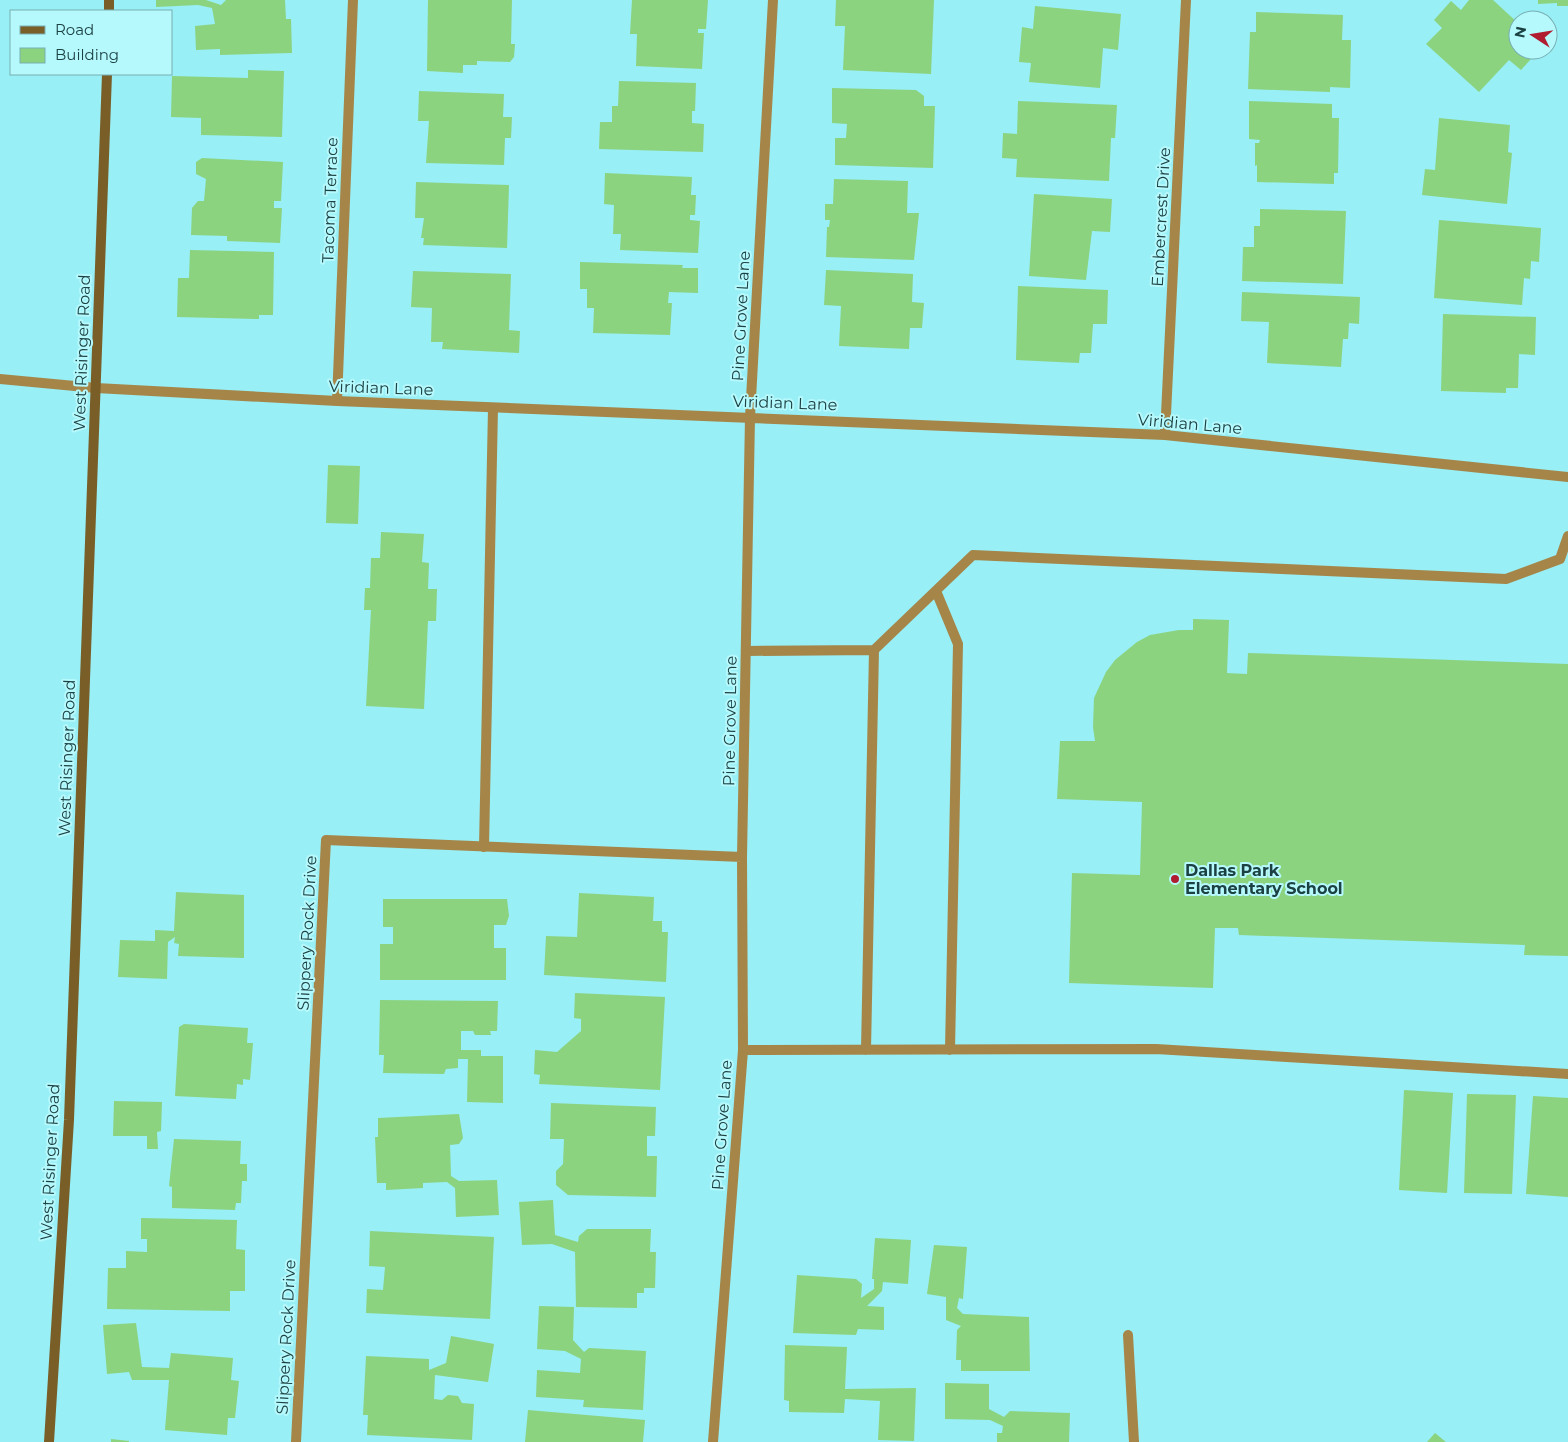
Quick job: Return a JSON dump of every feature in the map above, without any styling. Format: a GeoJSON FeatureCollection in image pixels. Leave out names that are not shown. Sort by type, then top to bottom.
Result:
{"type":"FeatureCollection","features":[{"type":"Feature","properties":{"kind":"main road","name":"West Risinger Road"},"geometry":{"type":"LineString","coordinates":[[48,1442],[69,1120],[107,75]]}},
{"type":"Feature","properties":{"kind":"street","name":"Tacoma Terrace"},"geometry":{"type":"LineString","coordinates":[[337,402],[353,0]]}},
{"type":"Feature","properties":{"kind":"street","name":"Pine Grove Lane"},"geometry":{"type":"LineString","coordinates":[[713,1442],[743,1050],[742,857],[750,417],[772,0]]}},
{"type":"Feature","properties":{"kind":"street","name":"Embercrest Drive"},"geometry":{"type":"LineString","coordinates":[[1165,435],[1186,0]]}},
{"type":"Feature","properties":{"kind":"street","name":"Viridian Lane"},"geometry":{"type":"LineString","coordinates":[[0,379],[96,388],[337,402],[1165,435],[1568,477]]}},
{"type":"Feature","properties":{"kind":"street"},"geometry":{"type":"LineString","coordinates":[[484,846],[493,408]]}},
{"type":"Feature","properties":{"kind":"street"},"geometry":{"type":"LineString","coordinates":[[746,651],[874,650],[973,555],[1506,579],[1560,559],[1568,536]]}},
{"type":"Feature","properties":{"kind":"street"},"geometry":{"type":"LineString","coordinates":[[936,590],[958,644],[950,1050]]}},
{"type":"Feature","properties":{"kind":"street"},"geometry":{"type":"LineString","coordinates":[[866,1050],[874,650]]}},
{"type":"Feature","properties":{"kind":"street","name":"Slippery Rock Drive"},"geometry":{"type":"LineString","coordinates":[[296,1442],[326,840],[742,857]]}},
{"type":"Feature","properties":{"kind":"street"},"geometry":{"type":"LineString","coordinates":[[743,1050],[1156,1049],[1568,1074]]}},
{"type":"Feature","properties":{"kind":"street"},"geometry":{"type":"LineString","coordinates":[[1128,1335],[1134,1442]]}},
{"type":"Feature","properties":{"kind":"building"},"geometry":{"type":"Polygon","coordinates":[[[156,0],[206,0],[221,5],[226,0],[285,0],[286,19],[291,19],[292,53],[220,55],[220,49],[196,50],[195,26],[215,24],[212,8],[198,5],[156,7],[156,0]]]}},
{"type":"Feature","properties":{"kind":"building"},"geometry":{"type":"Polygon","coordinates":[[[428,0],[512,0],[511,44],[515,44],[514,57],[510,62],[477,61],[477,65],[463,65],[463,73],[427,71],[428,0]]]}},
{"type":"Feature","properties":{"kind":"building"},"geometry":{"type":"Polygon","coordinates":[[[632,0],[708,0],[706,29],[698,29],[698,33],[704,33],[702,69],[636,66],[637,34],[630,34],[632,0]]]}},
{"type":"Feature","properties":{"kind":"building"},"geometry":{"type":"Polygon","coordinates":[[[836,0],[934,0],[931,74],[843,70],[845,26],[835,26],[836,0]]]}},
{"type":"Feature","properties":{"kind":"building"},"geometry":{"type":"Polygon","coordinates":[[[1469,0],[1493,0],[1508,14],[1509,60],[1479,92],[1426,44],[1442,28],[1434,20],[1451,1],[1461,10],[1469,0]]]}},
{"type":"Feature","properties":{"kind":"building"},"geometry":{"type":"Polygon","coordinates":[[[1538,0],[1568,0],[1568,6],[1557,6],[1557,3],[1538,4],[1538,0]]]}},
{"type":"Feature","properties":{"kind":"building"},"geometry":{"type":"Polygon","coordinates":[[[1035,6],[1121,14],[1118,50],[1103,48],[1100,88],[1029,82],[1031,63],[1019,62],[1022,27],[1033,29],[1035,6]]]}},
{"type":"Feature","properties":{"kind":"building"},"geometry":{"type":"Polygon","coordinates":[[[1256,12],[1343,15],[1342,40],[1351,40],[1350,88],[1330,87],[1330,92],[1248,89],[1250,32],[1256,32],[1256,12]]]}},
{"type":"Feature","properties":{"kind":"building"},"geometry":{"type":"Polygon","coordinates":[[[1509,60],[1530,60],[1521,70],[1509,60]]]}},
{"type":"Feature","properties":{"kind":"building"},"geometry":{"type":"Polygon","coordinates":[[[248,70],[284,71],[282,137],[201,135],[201,118],[171,117],[172,76],[248,78],[248,70]]]}},
{"type":"Feature","properties":{"kind":"building"},"geometry":{"type":"Polygon","coordinates":[[[619,81],[696,83],[695,111],[692,111],[692,123],[704,124],[703,152],[599,149],[600,122],[612,122],[612,106],[618,106],[619,81]]]}},
{"type":"Feature","properties":{"kind":"building"},"geometry":{"type":"Polygon","coordinates":[[[832,88],[916,90],[924,96],[924,106],[935,106],[933,168],[835,165],[835,138],[846,138],[847,124],[832,123],[832,88]]]}},
{"type":"Feature","properties":{"kind":"building"},"geometry":{"type":"Polygon","coordinates":[[[419,91],[504,94],[503,117],[512,117],[511,138],[505,138],[504,165],[426,163],[429,121],[418,121],[419,91]]]}},
{"type":"Feature","properties":{"kind":"building"},"geometry":{"type":"Polygon","coordinates":[[[1018,101],[1117,105],[1115,138],[1111,138],[1109,181],[1016,177],[1017,159],[1002,158],[1003,133],[1017,134],[1018,101]]]}},
{"type":"Feature","properties":{"kind":"building"},"geometry":{"type":"Polygon","coordinates":[[[1249,101],[1332,104],[1332,118],[1339,118],[1338,173],[1334,173],[1334,184],[1257,182],[1255,143],[1259,143],[1260,140],[1249,139],[1249,101]]]}},
{"type":"Feature","properties":{"kind":"building"},"geometry":{"type":"Polygon","coordinates":[[[1439,118],[1510,125],[1508,152],[1512,153],[1507,204],[1422,195],[1425,169],[1435,170],[1439,118]]]}},
{"type":"Feature","properties":{"kind":"building"},"geometry":{"type":"Polygon","coordinates":[[[202,158],[283,162],[281,201],[274,201],[274,208],[282,208],[280,243],[227,241],[227,236],[191,235],[192,208],[198,201],[204,201],[206,179],[196,174],[196,162],[202,158]]]}},
{"type":"Feature","properties":{"kind":"building"},"geometry":{"type":"Polygon","coordinates":[[[605,173],[692,177],[691,195],[696,195],[695,215],[690,215],[690,220],[700,221],[698,253],[620,250],[621,234],[613,234],[614,205],[604,204],[605,173]]]}},
{"type":"Feature","properties":{"kind":"building"},"geometry":{"type":"Polygon","coordinates":[[[834,179],[908,181],[907,213],[919,213],[914,260],[826,257],[827,227],[829,227],[830,220],[825,220],[825,204],[833,204],[834,179]]]}},
{"type":"Feature","properties":{"kind":"building"},"geometry":{"type":"Polygon","coordinates":[[[416,182],[509,185],[507,248],[423,245],[424,238],[421,238],[424,218],[415,218],[416,182]]]}},
{"type":"Feature","properties":{"kind":"building"},"geometry":{"type":"Polygon","coordinates":[[[1034,194],[1112,199],[1110,232],[1092,231],[1086,280],[1029,276],[1034,194]]]}},
{"type":"Feature","properties":{"kind":"building"},"geometry":{"type":"Polygon","coordinates":[[[1260,209],[1346,211],[1343,284],[1242,281],[1243,247],[1254,247],[1254,226],[1260,226],[1260,209]]]}},
{"type":"Feature","properties":{"kind":"building"},"geometry":{"type":"Polygon","coordinates":[[[1439,220],[1541,228],[1539,262],[1531,261],[1530,279],[1524,278],[1522,305],[1434,298],[1439,220]]]}},
{"type":"Feature","properties":{"kind":"building"},"geometry":{"type":"Polygon","coordinates":[[[190,250],[274,252],[273,315],[259,315],[259,319],[177,317],[178,278],[189,278],[190,250]]]}},
{"type":"Feature","properties":{"kind":"building"},"geometry":{"type":"Polygon","coordinates":[[[580,262],[683,265],[682,268],[698,268],[698,293],[669,292],[668,303],[672,303],[670,335],[593,333],[594,308],[587,308],[587,289],[580,289],[580,262]]]}},
{"type":"Feature","properties":{"kind":"building"},"geometry":{"type":"Polygon","coordinates":[[[826,270],[913,274],[912,302],[924,303],[922,328],[910,328],[909,349],[839,346],[841,306],[824,305],[826,270]]]}},
{"type":"Feature","properties":{"kind":"building"},"geometry":{"type":"Polygon","coordinates":[[[413,271],[511,274],[509,330],[520,331],[519,353],[442,349],[443,342],[431,342],[432,308],[411,307],[413,271]]]}},
{"type":"Feature","properties":{"kind":"building"},"geometry":{"type":"Polygon","coordinates":[[[1018,286],[1108,290],[1107,324],[1093,324],[1091,353],[1080,353],[1079,363],[1016,360],[1018,286]]]}},
{"type":"Feature","properties":{"kind":"building"},"geometry":{"type":"Polygon","coordinates":[[[1242,292],[1360,297],[1359,324],[1349,323],[1348,339],[1343,339],[1341,367],[1267,363],[1269,322],[1241,321],[1242,292]]]}},
{"type":"Feature","properties":{"kind":"building"},"geometry":{"type":"Polygon","coordinates":[[[1443,314],[1536,317],[1535,355],[1519,354],[1518,388],[1506,388],[1506,393],[1441,391],[1443,314]]]}},
{"type":"Feature","properties":{"kind":"building"},"geometry":{"type":"Polygon","coordinates":[[[328,465],[360,466],[358,524],[326,523],[328,465]]]}},
{"type":"Feature","properties":{"kind":"building"},"geometry":{"type":"Polygon","coordinates":[[[381,532],[424,534],[422,562],[429,563],[428,589],[437,589],[436,621],[428,621],[424,709],[366,706],[371,610],[364,610],[365,588],[370,588],[371,558],[380,558],[381,532]]]}},
{"type":"Feature","properties":{"kind":"building"},"geometry":{"type":"Polygon","coordinates":[[[1193,619],[1229,620],[1227,673],[1247,674],[1248,653],[1568,664],[1568,956],[1524,955],[1525,945],[1239,935],[1238,928],[1215,928],[1213,988],[1069,983],[1072,873],[1140,875],[1142,802],[1057,799],[1060,741],[1095,741],[1093,727],[1094,698],[1106,672],[1115,660],[1137,642],[1150,635],[1179,630],[1193,630],[1193,619]]]}},
{"type":"Feature","properties":{"kind":"building"},"geometry":{"type":"Polygon","coordinates":[[[176,892],[244,895],[244,958],[178,956],[179,944],[174,943],[175,937],[168,942],[167,979],[118,977],[120,940],[155,941],[155,930],[174,931],[176,892]]]}},
{"type":"Feature","properties":{"kind":"building"},"geometry":{"type":"Polygon","coordinates":[[[579,893],[654,897],[653,921],[662,921],[662,932],[668,932],[666,982],[544,975],[546,936],[577,937],[579,893]]]}},
{"type":"Feature","properties":{"kind":"building"},"geometry":{"type":"Polygon","coordinates":[[[383,899],[507,899],[509,916],[506,925],[494,925],[494,948],[506,948],[506,980],[380,980],[380,944],[393,944],[393,927],[383,927],[383,899]]]}},
{"type":"Feature","properties":{"kind":"building"},"geometry":{"type":"Polygon","coordinates":[[[575,993],[665,997],[660,1090],[539,1084],[540,1075],[534,1074],[535,1050],[557,1052],[581,1031],[581,1019],[574,1018],[575,993]]]}},
{"type":"Feature","properties":{"kind":"building"},"geometry":{"type":"Polygon","coordinates":[[[380,1000],[498,1001],[497,1031],[490,1031],[491,1035],[475,1035],[473,1031],[461,1031],[461,1050],[481,1050],[481,1056],[503,1056],[503,1103],[467,1102],[468,1059],[458,1059],[458,1068],[446,1069],[444,1074],[383,1073],[384,1055],[379,1055],[380,1000]]]}},
{"type":"Feature","properties":{"kind":"building"},"geometry":{"type":"Polygon","coordinates":[[[184,1024],[248,1028],[247,1043],[253,1043],[250,1080],[243,1079],[243,1085],[237,1084],[236,1099],[175,1096],[179,1027],[184,1024]]]}},
{"type":"Feature","properties":{"kind":"building"},"geometry":{"type":"Polygon","coordinates":[[[1404,1090],[1453,1093],[1447,1193],[1399,1190],[1404,1090]]]}},
{"type":"Feature","properties":{"kind":"building"},"geometry":{"type":"Polygon","coordinates":[[[1467,1094],[1516,1095],[1512,1194],[1464,1193],[1467,1094]]]}},
{"type":"Feature","properties":{"kind":"building"},"geometry":{"type":"Polygon","coordinates":[[[1533,1096],[1568,1098],[1568,1197],[1526,1194],[1533,1096]]]}},
{"type":"Feature","properties":{"kind":"building"},"geometry":{"type":"Polygon","coordinates":[[[114,1101],[162,1102],[161,1131],[157,1132],[158,1149],[147,1149],[147,1136],[113,1136],[114,1101]]]}},
{"type":"Feature","properties":{"kind":"building"},"geometry":{"type":"Polygon","coordinates":[[[551,1103],[656,1107],[655,1136],[647,1136],[647,1156],[657,1156],[656,1197],[568,1195],[556,1185],[556,1171],[563,1164],[564,1139],[550,1139],[551,1103]]]}},
{"type":"Feature","properties":{"kind":"building"},"geometry":{"type":"Polygon","coordinates":[[[459,1114],[463,1138],[459,1144],[450,1145],[451,1176],[459,1181],[497,1180],[499,1215],[456,1217],[455,1188],[447,1182],[423,1183],[423,1188],[386,1190],[386,1183],[377,1183],[375,1137],[378,1137],[378,1118],[459,1114]]]}},
{"type":"Feature","properties":{"kind":"building"},"geometry":{"type":"Polygon","coordinates":[[[174,1139],[241,1141],[240,1164],[247,1164],[247,1181],[242,1181],[241,1203],[236,1203],[235,1210],[172,1208],[172,1187],[169,1186],[174,1139]]]}},
{"type":"Feature","properties":{"kind":"building"},"geometry":{"type":"Polygon","coordinates":[[[553,1200],[555,1235],[578,1242],[579,1236],[587,1229],[651,1229],[650,1252],[656,1252],[655,1288],[644,1288],[644,1293],[637,1293],[637,1308],[576,1307],[575,1252],[552,1244],[522,1245],[519,1202],[553,1200]]]}},
{"type":"Feature","properties":{"kind":"building"},"geometry":{"type":"Polygon","coordinates":[[[141,1218],[237,1220],[236,1249],[245,1250],[245,1291],[230,1291],[230,1311],[107,1309],[108,1268],[126,1268],[126,1251],[147,1252],[147,1239],[141,1239],[141,1218]]]}},
{"type":"Feature","properties":{"kind":"building"},"geometry":{"type":"Polygon","coordinates":[[[370,1231],[494,1237],[490,1319],[366,1313],[367,1289],[383,1290],[385,1267],[369,1266],[370,1231]]]}},
{"type":"Feature","properties":{"kind":"building"},"geometry":{"type":"Polygon","coordinates":[[[875,1238],[911,1240],[908,1284],[883,1282],[882,1291],[867,1306],[884,1307],[884,1330],[858,1329],[856,1335],[793,1333],[797,1275],[856,1279],[862,1284],[861,1298],[874,1289],[874,1279],[872,1279],[875,1238]]]}},
{"type":"Feature","properties":{"kind":"building"},"geometry":{"type":"Polygon","coordinates":[[[934,1245],[967,1247],[963,1299],[959,1298],[957,1308],[963,1314],[1029,1317],[1030,1371],[961,1371],[961,1360],[956,1360],[957,1330],[961,1326],[946,1320],[946,1297],[927,1294],[934,1245]]]}},
{"type":"Feature","properties":{"kind":"building"},"geometry":{"type":"Polygon","coordinates":[[[539,1306],[574,1307],[573,1340],[584,1352],[589,1348],[646,1351],[643,1410],[583,1407],[584,1400],[536,1397],[537,1370],[580,1373],[581,1359],[565,1351],[537,1349],[539,1306]]]}},
{"type":"Feature","properties":{"kind":"building"},"geometry":{"type":"Polygon","coordinates":[[[136,1323],[142,1367],[169,1368],[171,1353],[233,1358],[231,1380],[239,1381],[235,1418],[228,1418],[227,1435],[165,1430],[169,1380],[132,1380],[129,1372],[107,1374],[103,1325],[136,1323]]]}},
{"type":"Feature","properties":{"kind":"building"},"geometry":{"type":"Polygon","coordinates":[[[451,1336],[494,1344],[488,1382],[435,1375],[434,1399],[442,1400],[448,1395],[458,1396],[462,1403],[474,1404],[472,1440],[367,1435],[368,1415],[363,1415],[366,1356],[429,1359],[429,1370],[446,1363],[451,1336]]]}},
{"type":"Feature","properties":{"kind":"building"},"geometry":{"type":"Polygon","coordinates":[[[785,1345],[847,1347],[845,1389],[916,1388],[914,1441],[878,1440],[880,1401],[845,1399],[844,1413],[789,1412],[789,1401],[784,1400],[785,1345]]]}},
{"type":"Feature","properties":{"kind":"building"},"geometry":{"type":"Polygon","coordinates":[[[945,1383],[989,1384],[989,1409],[1004,1417],[1010,1411],[1070,1413],[1069,1442],[997,1442],[997,1433],[1002,1433],[1003,1426],[990,1420],[945,1419],[945,1383]]]}},
{"type":"Feature","properties":{"kind":"building"},"geometry":{"type":"Polygon","coordinates":[[[528,1410],[645,1420],[643,1442],[525,1442],[528,1410]]]}},
{"type":"Feature","properties":{"kind":"building"},"geometry":{"type":"Polygon","coordinates":[[[1435,1433],[1446,1442],[1427,1442],[1435,1433]]]}},
{"type":"Feature","properties":{"kind":"building"},"geometry":{"type":"Polygon","coordinates":[[[111,1439],[129,1441],[129,1442],[111,1442],[111,1439]]]}},
{"type":"Feature","properties":{"kind":"place","name":"Dallas Park Elementary School"},"geometry":{"type":"Point","coordinates":[1175,879]}}]}
